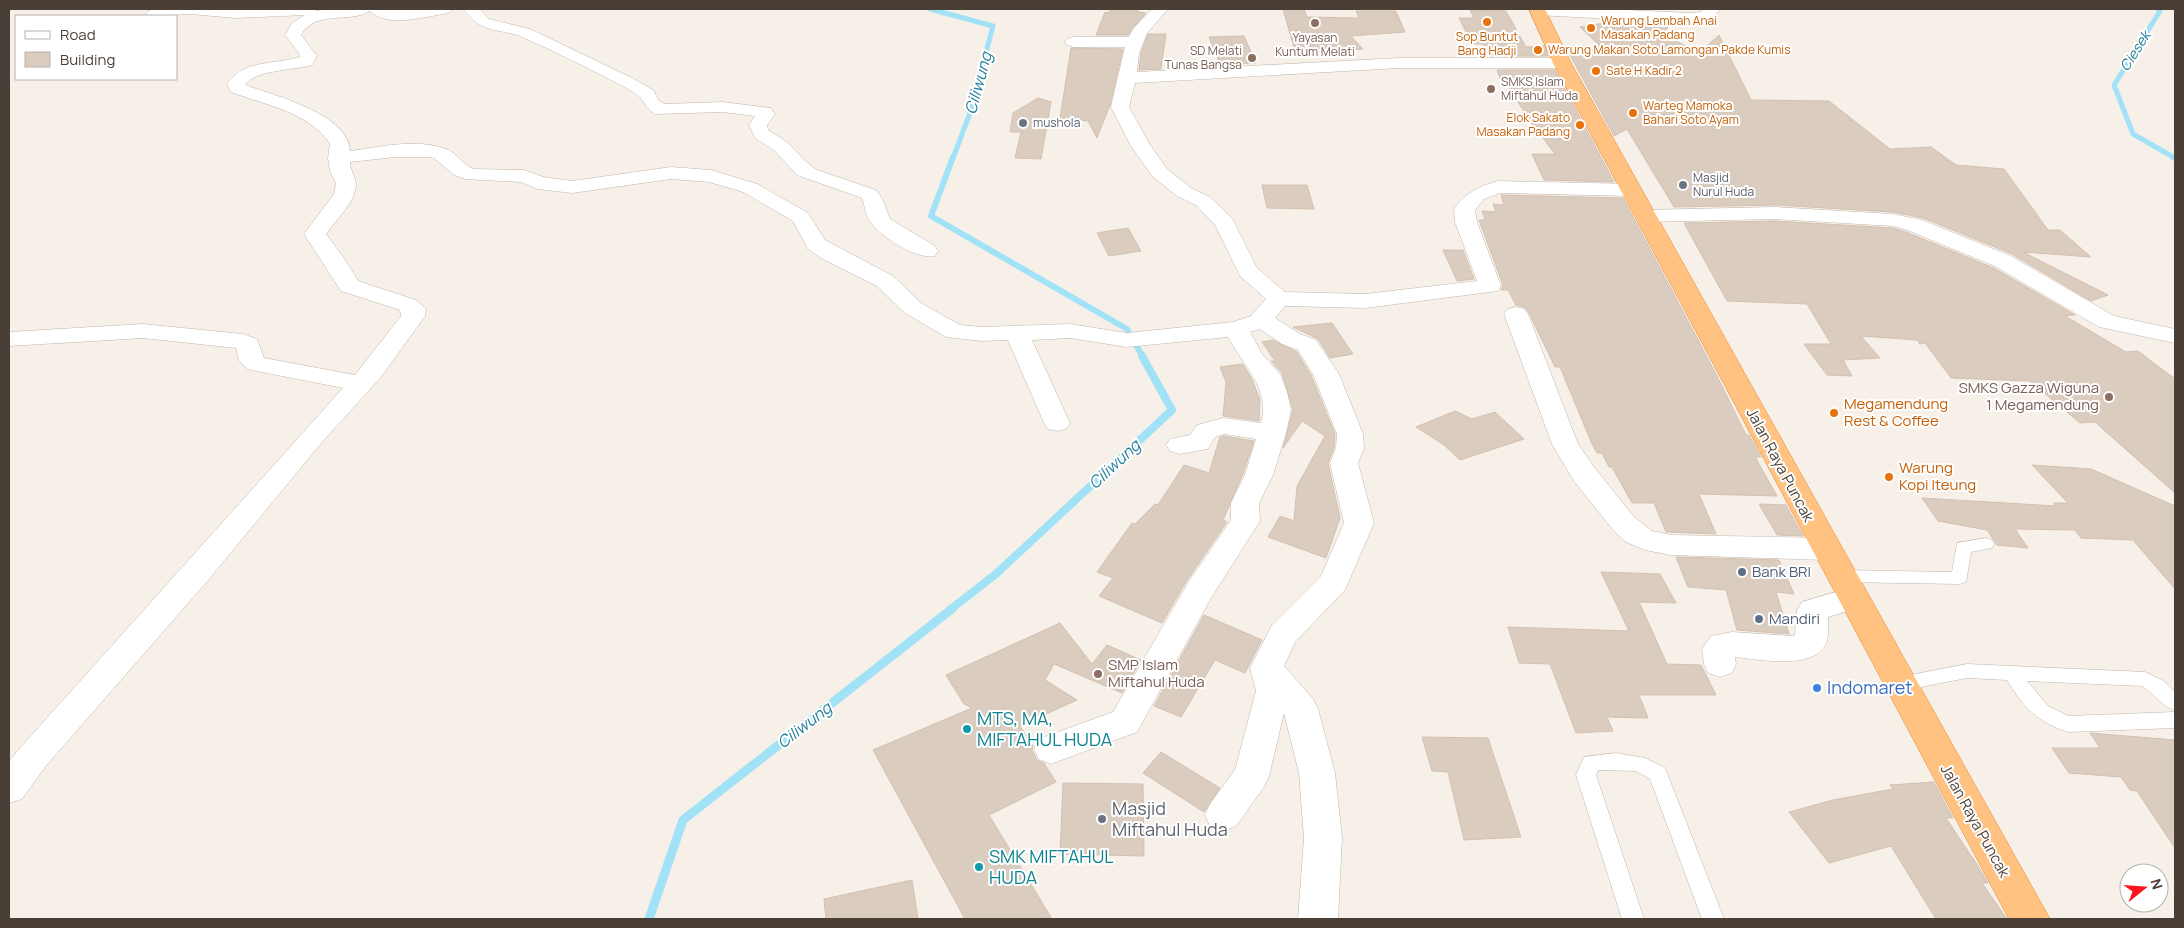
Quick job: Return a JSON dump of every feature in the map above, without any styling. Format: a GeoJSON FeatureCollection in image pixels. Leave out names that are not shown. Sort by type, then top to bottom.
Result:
{"type":"FeatureCollection","features":[{"type":"Feature","properties":{"kind":"highway","name":"Jalan Raya Puncak"},"geometry":{"type":"LineString","coordinates":[[1537,10],[1562,63],[1826,549],[2030,919]]}},
{"type":"Feature","properties":{"kind":"street"},"geometry":{"type":"LineString","coordinates":[[154,14],[191,9],[235,13],[363,9]]}},
{"type":"Feature","properties":{"kind":"street"},"geometry":{"type":"LineString","coordinates":[[376,9],[380,12],[399,14],[444,9]]}},
{"type":"Feature","properties":{"kind":"street"},"geometry":{"type":"LineString","coordinates":[[472,9],[483,22],[524,32],[626,82],[647,94],[652,104],[662,110],[723,107],[765,112],[766,114],[758,125],[762,136],[778,144],[793,162],[821,178],[869,194],[874,199],[878,217],[883,225],[927,251]]}},
{"type":"Feature","properties":{"kind":"street"},"geometry":{"type":"LineString","coordinates":[[1051,749],[1125,722],[1199,591],[1246,521],[1246,503],[1259,474],[1273,433],[1278,410],[1267,374],[1252,358],[1259,315],[1248,271],[1224,224],[1203,201],[1184,192],[1160,173],[1141,146],[1120,107],[1131,53],[1139,32],[1160,9]]}},
{"type":"Feature","properties":{"kind":"street"},"geometry":{"type":"LineString","coordinates":[[1537,10],[1579,10],[1691,18],[1706,16],[1712,9]]}},
{"type":"Feature","properties":{"kind":"street"},"geometry":{"type":"LineString","coordinates":[[9,788],[33,757],[372,372],[409,323],[414,310],[397,300],[349,286],[335,261],[317,240],[315,234],[344,194],[346,184],[340,171],[338,158],[340,144],[331,131],[298,109],[237,88],[236,84],[248,73],[294,65],[306,60],[309,56],[307,50],[296,43],[293,35],[310,11]]}},
{"type":"Feature","properties":{"kind":"street"},"geometry":{"type":"LineString","coordinates":[[1074,42],[1136,42]]}},
{"type":"Feature","properties":{"kind":"street"},"geometry":{"type":"LineString","coordinates":[[1127,78],[1288,66],[1479,61],[1562,63]]}},
{"type":"Feature","properties":{"kind":"street"},"geometry":{"type":"LineString","coordinates":[[338,158],[395,151],[429,151],[441,154],[461,171],[472,175],[524,176],[538,183],[572,187],[671,173],[711,176],[750,188],[801,216],[816,244],[829,254],[885,281],[913,308],[955,332],[1017,334],[1080,332],[1127,340],[1203,332],[1259,315],[1490,286],[1466,222],[1464,209],[1477,195],[1487,189],[1517,186],[1631,190]]}},
{"type":"Feature","properties":{"kind":"street"},"geometry":{"type":"LineString","coordinates":[[1646,216],[1775,213],[1893,220],[1914,224],[2003,261],[2107,322],[2133,332],[2175,357]]}},
{"type":"Feature","properties":{"kind":"street"},"geometry":{"type":"LineString","coordinates":[[1516,314],[1542,387],[1566,444],[1584,474],[1624,524],[1636,535],[1645,540],[1671,545],[1826,549]]}},
{"type":"Feature","properties":{"kind":"street"},"geometry":{"type":"LineString","coordinates":[[1223,815],[1251,776],[1273,692],[1266,668],[1283,634],[1334,582],[1359,524],[1344,463],[1350,448],[1350,434],[1326,374],[1308,345],[1291,339],[1259,315]]}},
{"type":"Feature","properties":{"kind":"street"},"geometry":{"type":"LineString","coordinates":[[2107,322],[2175,336]]}},
{"type":"Feature","properties":{"kind":"street"},"geometry":{"type":"LineString","coordinates":[[9,339],[143,331],[243,341],[248,344],[251,360],[256,364],[360,384]]}},
{"type":"Feature","properties":{"kind":"street"},"geometry":{"type":"LineString","coordinates":[[1017,334],[1058,423]]}},
{"type":"Feature","properties":{"kind":"street"},"geometry":{"type":"LineString","coordinates":[[1180,445],[1198,443],[1206,431],[1223,426],[1273,433]]}},
{"type":"Feature","properties":{"kind":"street"},"geometry":{"type":"LineString","coordinates":[[1720,664],[1718,649],[1722,645],[1782,649],[1796,649],[1805,646],[1811,640],[1813,610],[1847,587]]}},
{"type":"Feature","properties":{"kind":"street"},"geometry":{"type":"LineString","coordinates":[[1266,668],[1301,709],[1318,772],[1323,838],[1318,919]]}},
{"type":"Feature","properties":{"kind":"lane"},"geometry":{"type":"LineString","coordinates":[[1847,587],[1960,578],[1963,547],[1986,544]]}},
{"type":"Feature","properties":{"kind":"lane"},"geometry":{"type":"LineString","coordinates":[[1900,684],[1968,671],[2145,679],[2158,686],[2175,703]]}},
{"type":"Feature","properties":{"kind":"lane"},"geometry":{"type":"LineString","coordinates":[[2013,674],[2030,704],[2059,722],[2068,724],[2175,720]]}},
{"type":"Feature","properties":{"kind":"lane"},"geometry":{"type":"LineString","coordinates":[[1633,919],[1586,775],[1591,763],[1608,759],[1650,768],[1658,774],[1713,919]]}},
{"type":"Feature","properties":{"kind":"building"},"geometry":{"type":"Polygon","coordinates":[[[1110,9],[1138,9],[1138,12],[1146,13],[1128,35],[1096,35],[1105,12],[1109,13],[1110,9]]]}},
{"type":"Feature","properties":{"kind":"building"},"geometry":{"type":"Polygon","coordinates":[[[1283,9],[1304,9],[1307,17],[1359,18],[1356,11],[1396,11],[1405,32],[1351,36],[1363,49],[1307,53],[1306,51],[1295,51],[1283,9]]]}},
{"type":"Feature","properties":{"kind":"building"},"geometry":{"type":"Polygon","coordinates":[[[1470,10],[1506,11],[1526,47],[1544,46],[1548,56],[1490,56],[1483,44],[1472,44],[1459,18],[1474,18],[1470,10]]]}},
{"type":"Feature","properties":{"kind":"building"},"geometry":{"type":"Polygon","coordinates":[[[1617,21],[1670,24],[1663,34],[1699,53],[1719,35],[1751,100],[1829,101],[1890,149],[1931,147],[1956,165],[2004,169],[2048,230],[2060,230],[2091,257],[2023,252],[2108,295],[2091,301],[2012,254],[1923,218],[1893,212],[1775,205],[1674,207],[1627,129],[1614,136],[1565,46],[1600,46],[1580,27],[1617,21]]]}},
{"type":"Feature","properties":{"kind":"building"},"geometry":{"type":"Polygon","coordinates":[[[1148,34],[1166,34],[1161,69],[1139,70],[1141,53],[1148,34]]]}},
{"type":"Feature","properties":{"kind":"building"},"geometry":{"type":"Polygon","coordinates":[[[1244,36],[1256,63],[1220,64],[1209,37],[1244,36]]]}},
{"type":"Feature","properties":{"kind":"building"},"geometry":{"type":"Polygon","coordinates":[[[1071,48],[1123,49],[1110,105],[1097,138],[1088,121],[1060,118],[1071,48]]]}},
{"type":"Feature","properties":{"kind":"building"},"geometry":{"type":"Polygon","coordinates":[[[1497,70],[1555,70],[1614,182],[1544,180],[1532,154],[1555,154],[1530,121],[1506,83],[1502,83],[1497,70]]]}},
{"type":"Feature","properties":{"kind":"building"},"geometry":{"type":"Polygon","coordinates":[[[1038,98],[1051,102],[1041,159],[1015,158],[1021,132],[1010,132],[1013,113],[1038,98]]]}},
{"type":"Feature","properties":{"kind":"building"},"geometry":{"type":"Polygon","coordinates":[[[1262,185],[1307,185],[1314,209],[1267,208],[1262,185]]]}},
{"type":"Feature","properties":{"kind":"building"},"geometry":{"type":"Polygon","coordinates":[[[1501,195],[1623,198],[1715,372],[1746,435],[1749,435],[1761,457],[1755,457],[1777,496],[1699,494],[1716,534],[1666,532],[1654,503],[1632,503],[1612,467],[1609,467],[1602,453],[1597,453],[1592,444],[1560,367],[1555,367],[1529,313],[1524,307],[1516,305],[1508,290],[1501,290],[1503,285],[1479,220],[1485,220],[1482,211],[1496,212],[1493,204],[1504,205],[1501,195]]]}},
{"type":"Feature","properties":{"kind":"building"},"geometry":{"type":"Polygon","coordinates":[[[1775,221],[1893,228],[1906,232],[1994,268],[2075,315],[2065,316],[2126,352],[2138,351],[2175,379],[2175,493],[2095,422],[2080,423],[2030,381],[1951,378],[1925,343],[1920,344],[1917,340],[1861,336],[1880,358],[1843,360],[1852,376],[1827,375],[1804,344],[1831,344],[1807,304],[1727,301],[1684,223],[1775,221]]]}},
{"type":"Feature","properties":{"kind":"building"},"geometry":{"type":"Polygon","coordinates":[[[1128,228],[1141,251],[1109,256],[1097,233],[1128,228]]]}},
{"type":"Feature","properties":{"kind":"building"},"geometry":{"type":"Polygon","coordinates":[[[1443,250],[1463,250],[1474,279],[1457,281],[1443,250]]]}},
{"type":"Feature","properties":{"kind":"building"},"geometry":{"type":"Polygon","coordinates":[[[1332,323],[1353,354],[1330,358],[1318,339],[1293,327],[1332,323]]]}},
{"type":"Feature","properties":{"kind":"building"},"geometry":{"type":"Polygon","coordinates":[[[1273,340],[1297,352],[1311,375],[1335,434],[1334,448],[1328,463],[1340,518],[1326,558],[1268,537],[1280,516],[1294,521],[1297,486],[1325,436],[1302,421],[1283,448],[1293,410],[1282,373],[1271,361],[1275,361],[1262,342],[1273,340]]]}},
{"type":"Feature","properties":{"kind":"building"},"geometry":{"type":"Polygon","coordinates":[[[1243,364],[1252,379],[1260,400],[1259,421],[1223,416],[1226,382],[1220,367],[1243,364]]]}},
{"type":"Feature","properties":{"kind":"building"},"geometry":{"type":"Polygon","coordinates":[[[1455,411],[1472,419],[1495,412],[1524,439],[1460,460],[1444,445],[1416,427],[1455,411]]]}},
{"type":"Feature","properties":{"kind":"building"},"geometry":{"type":"Polygon","coordinates":[[[1220,437],[1254,441],[1243,474],[1223,520],[1227,522],[1186,582],[1162,623],[1099,596],[1113,578],[1097,572],[1132,523],[1135,524],[1155,504],[1158,505],[1184,465],[1209,473],[1220,437]]]}},
{"type":"Feature","properties":{"kind":"building"},"geometry":{"type":"Polygon","coordinates":[[[2032,465],[2091,469],[2175,506],[2175,589],[2133,540],[2081,538],[2075,530],[2015,529],[2028,548],[1997,545],[1987,530],[1938,521],[1922,498],[2056,506],[2054,503],[2068,503],[2032,465]]]}},
{"type":"Feature","properties":{"kind":"building"},"geometry":{"type":"Polygon","coordinates":[[[1759,504],[1786,505],[1803,536],[1777,535],[1759,504]]]}},
{"type":"Feature","properties":{"kind":"building"},"geometry":{"type":"Polygon","coordinates":[[[1676,557],[1779,560],[1794,594],[1776,592],[1789,634],[1737,630],[1726,590],[1688,587],[1676,557]]]}},
{"type":"Feature","properties":{"kind":"building"},"geometry":{"type":"Polygon","coordinates":[[[1601,572],[1660,574],[1676,603],[1639,602],[1667,664],[1701,665],[1716,695],[1639,695],[1648,718],[1607,717],[1613,731],[1576,733],[1550,664],[1519,663],[1508,627],[1629,631],[1601,572]]]}},
{"type":"Feature","properties":{"kind":"building"},"geometry":{"type":"Polygon","coordinates":[[[1204,615],[1262,640],[1245,673],[1215,660],[1181,717],[1154,706],[1204,615]]]}},
{"type":"Feature","properties":{"kind":"building"},"geometry":{"type":"Polygon","coordinates":[[[1060,623],[1092,664],[1107,645],[1141,660],[1122,693],[1054,664],[1045,680],[1077,700],[1020,726],[1033,746],[1032,750],[1037,760],[1044,763],[1056,782],[989,815],[1052,919],[965,919],[873,750],[972,708],[964,704],[946,675],[1060,623]]]}},
{"type":"Feature","properties":{"kind":"building"},"geometry":{"type":"Polygon","coordinates":[[[2090,733],[2175,740],[2175,848],[2137,791],[2130,790],[2121,777],[2069,773],[2052,748],[2100,748],[2090,733]]]}},
{"type":"Feature","properties":{"kind":"building"},"geometry":{"type":"Polygon","coordinates":[[[1422,737],[1488,738],[1521,837],[1464,840],[1448,772],[1432,771],[1422,737]]]}},
{"type":"Feature","properties":{"kind":"building"},"geometry":{"type":"Polygon","coordinates":[[[1161,752],[1220,788],[1204,812],[1143,773],[1161,752]]]}},
{"type":"Feature","properties":{"kind":"building"},"geometry":{"type":"Polygon","coordinates":[[[1934,782],[1953,818],[1946,818],[1988,883],[1982,883],[2007,919],[1936,919],[1891,846],[1829,863],[1789,812],[1833,800],[1893,789],[1890,785],[1934,782]]]}},
{"type":"Feature","properties":{"kind":"building","name":"Masjid Miftahul Huda"},"geometry":{"type":"Polygon","coordinates":[[[1063,783],[1143,784],[1144,856],[1060,854],[1063,783]]]}},
{"type":"Feature","properties":{"kind":"building"},"geometry":{"type":"Polygon","coordinates":[[[912,880],[918,919],[826,919],[824,899],[912,880]]]}},
{"type":"Feature","properties":{"kind":"waterway","name":"Ciliwung"},"geometry":{"type":"LineString","coordinates":[[930,9],[993,26],[970,113],[953,158]]}},
{"type":"Feature","properties":{"kind":"waterway","name":"Ciesek"},"geometry":{"type":"LineString","coordinates":[[2158,9],[2160,11],[2114,85],[2133,134],[2175,158],[2173,157]]}},
{"type":"Feature","properties":{"kind":"waterway","name":"Ciliwung"},"geometry":{"type":"LineString","coordinates":[[953,157],[931,216],[1127,329],[1143,357]]}},
{"type":"Feature","properties":{"kind":"waterway","name":"Ciliwung"},"geometry":{"type":"LineString","coordinates":[[951,609],[996,574],[1172,410],[1142,356]]}},
{"type":"Feature","properties":{"kind":"waterway","name":"Ciliwung"},"geometry":{"type":"LineString","coordinates":[[649,919],[683,820],[953,608]]}},
{"type":"Feature","properties":{"kind":"place","name":"Sop Buntut Bang Hadji"},"geometry":{"type":"Point","coordinates":[1487,22]}},
{"type":"Feature","properties":{"kind":"place","name":"Yayasan Kuntum Melati"},"geometry":{"type":"Point","coordinates":[1315,23]}},
{"type":"Feature","properties":{"kind":"place","name":"Warung Lembah Anai Masakan Padang"},"geometry":{"type":"Point","coordinates":[1591,28]}},
{"type":"Feature","properties":{"kind":"place","name":"Warung Makan Soto Lamongan Pakde Kumis"},"geometry":{"type":"Point","coordinates":[1538,50]}},
{"type":"Feature","properties":{"kind":"place","name":"SD Melati Tunas Bangsa"},"geometry":{"type":"Point","coordinates":[1252,58]}},
{"type":"Feature","properties":{"kind":"place","name":"Sate H Kadir 2"},"geometry":{"type":"Point","coordinates":[1596,71]}},
{"type":"Feature","properties":{"kind":"place","name":"SMKS Islam Miftahul Huda"},"geometry":{"type":"Point","coordinates":[1491,89]}},
{"type":"Feature","properties":{"kind":"place","name":"Warteg Mamoka Bahari Soto Ayam"},"geometry":{"type":"Point","coordinates":[1633,113]}},
{"type":"Feature","properties":{"kind":"place","name":"mushola"},"geometry":{"type":"Point","coordinates":[1023,123]}},
{"type":"Feature","properties":{"kind":"place","name":"Elok Sakato Masakan Padang"},"geometry":{"type":"Point","coordinates":[1580,125]}},
{"type":"Feature","properties":{"kind":"place","name":"Masjid Nurul Huda"},"geometry":{"type":"Point","coordinates":[1683,185]}},
{"type":"Feature","properties":{"kind":"place","name":"SMKS Gazza Wiguna 1 Megamendung"},"geometry":{"type":"Point","coordinates":[2109,397]}},
{"type":"Feature","properties":{"kind":"place","name":"Megamendung Rest & Coffee"},"geometry":{"type":"Point","coordinates":[1834,413]}},
{"type":"Feature","properties":{"kind":"place","name":"Warung Kopi Iteung"},"geometry":{"type":"Point","coordinates":[1889,477]}},
{"type":"Feature","properties":{"kind":"place","name":"Bank BRI"},"geometry":{"type":"Point","coordinates":[1742,572]}},
{"type":"Feature","properties":{"kind":"place","name":"Mandiri"},"geometry":{"type":"Point","coordinates":[1759,619]}},
{"type":"Feature","properties":{"kind":"place","name":"SMP Islam Miftahul Huda"},"geometry":{"type":"Point","coordinates":[1098,674]}},
{"type":"Feature","properties":{"kind":"place","name":"Indomaret"},"geometry":{"type":"Point","coordinates":[1817,688]}},
{"type":"Feature","properties":{"kind":"place","name":"MTS, MA, MIFTAHUL HUDA"},"geometry":{"type":"Point","coordinates":[967,729]}},
{"type":"Feature","properties":{"kind":"place","name":"Masjid Miftahul Huda"},"geometry":{"type":"Point","coordinates":[1102,819]}},
{"type":"Feature","properties":{"kind":"place","name":"SMK MIFTAHUL HUDA"},"geometry":{"type":"Point","coordinates":[979,867]}}]}
